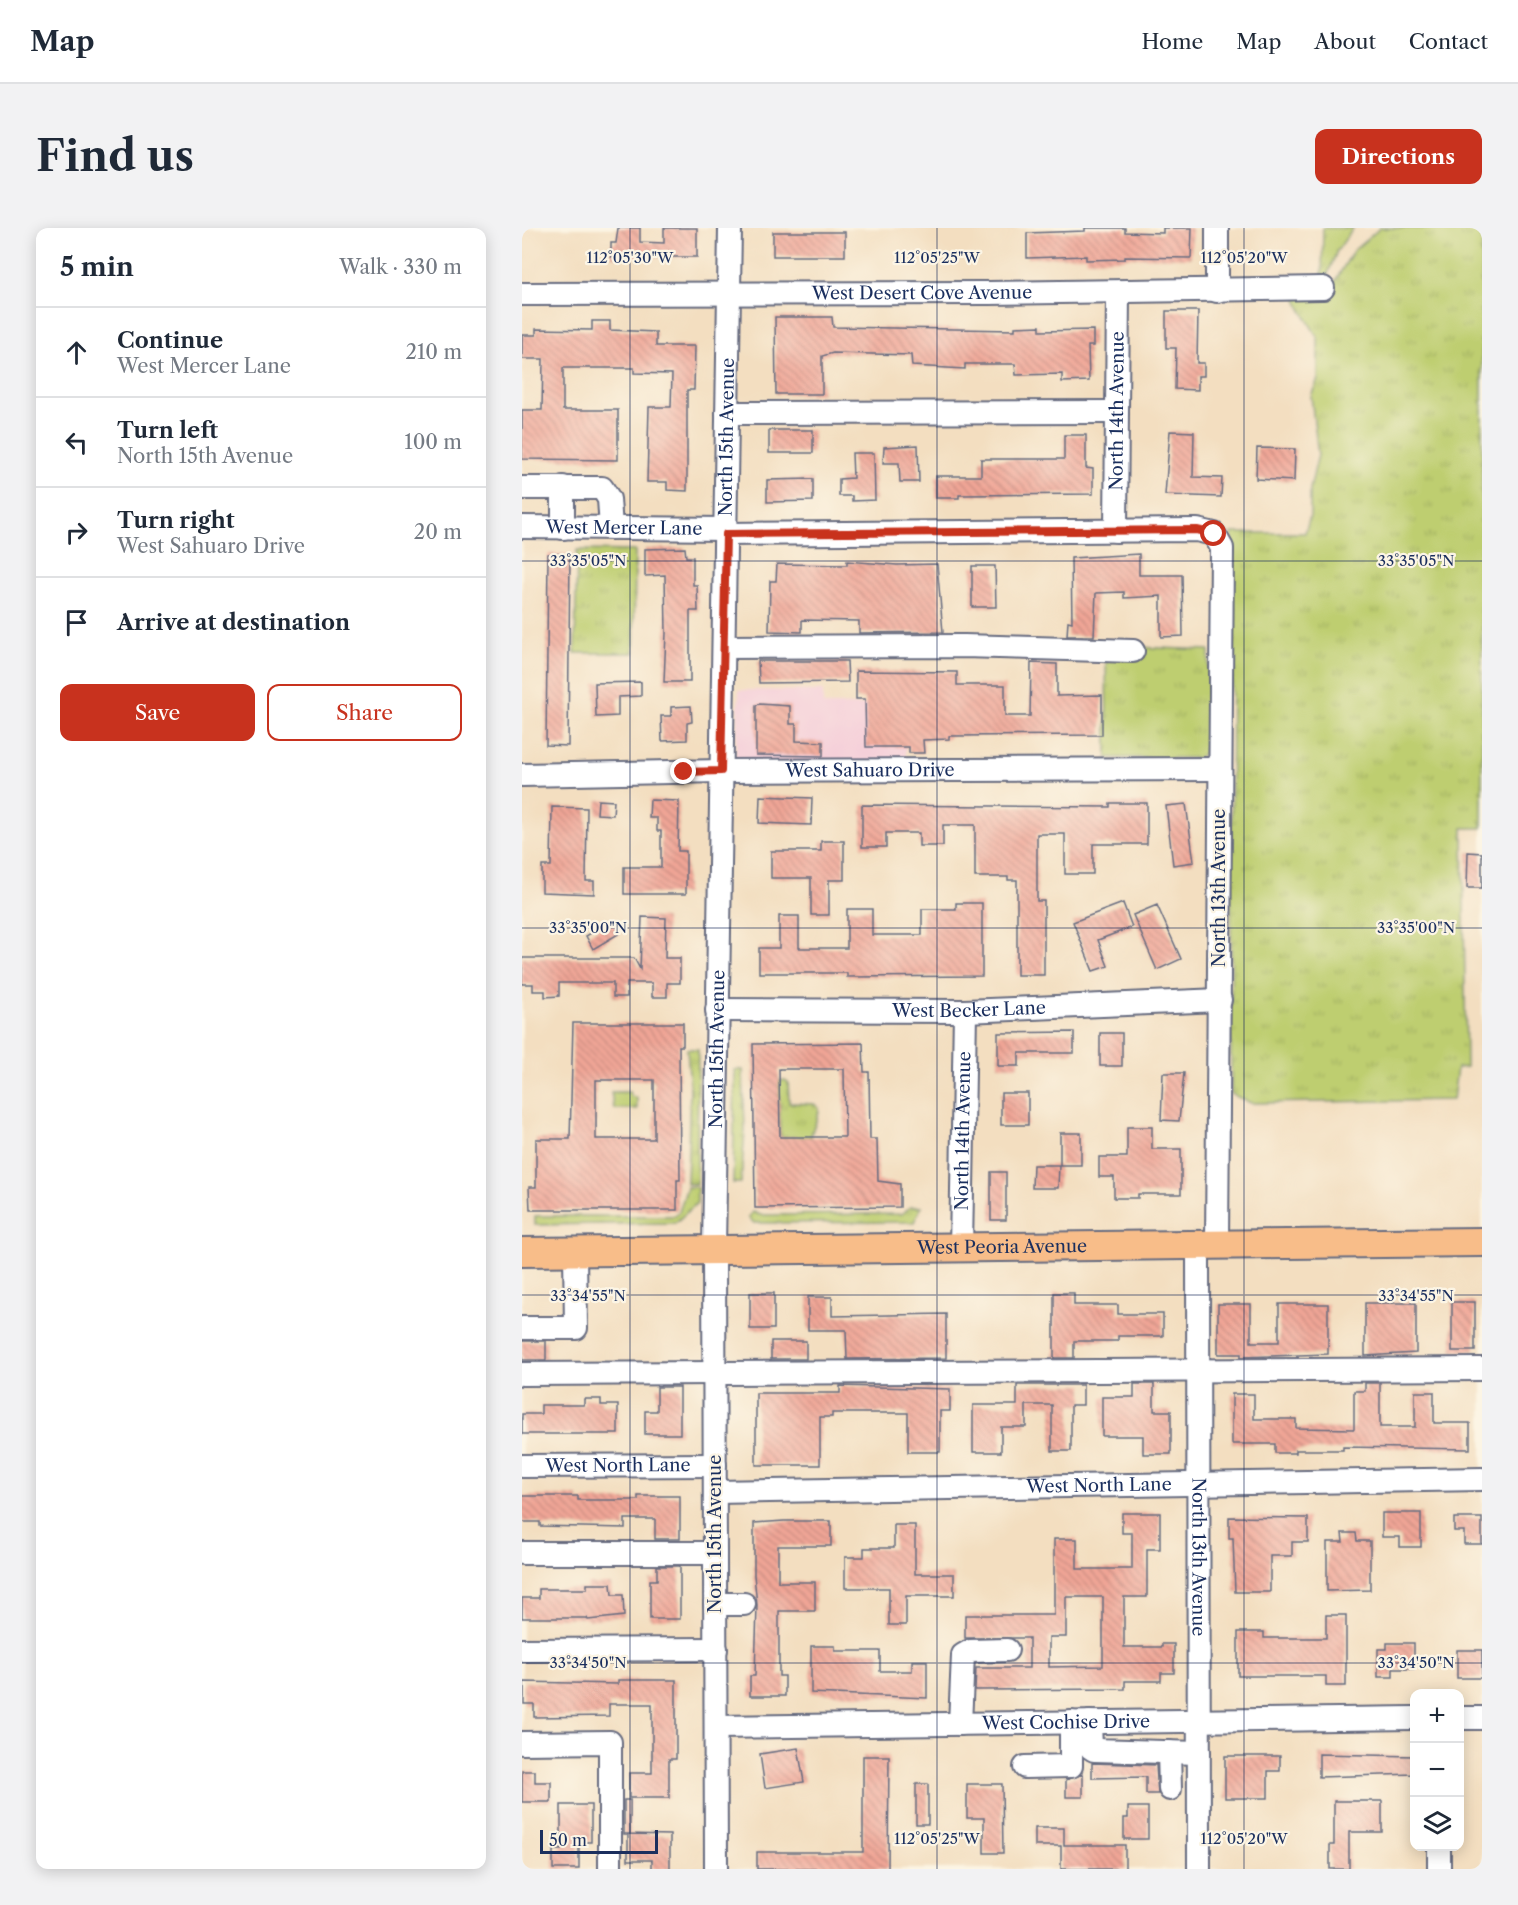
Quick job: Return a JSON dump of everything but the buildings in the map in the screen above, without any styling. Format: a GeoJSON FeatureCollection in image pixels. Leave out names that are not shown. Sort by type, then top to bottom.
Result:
{"type":"FeatureCollection","features":[{"type":"Feature","properties":{"kind":"main road","name":"West Peoria Avenue"},"geometry":{"type":"LineString","coordinates":[[522,1252],[1482,1242]]}},
{"type":"Feature","properties":{"kind":"street","name":"North 15th Avenue"},"geometry":{"type":"LineString","coordinates":[[716,1869],[714,1249],[730,228]]}},
{"type":"Feature","properties":{"kind":"street"},"geometry":{"type":"LineString","coordinates":[[1217,228],[1217,291]]}},
{"type":"Feature","properties":{"kind":"street","name":"West Desert Cove Avenue"},"geometry":{"type":"LineString","coordinates":[[522,294],[1118,292],[1323,288]]}},
{"type":"Feature","properties":{"kind":"street","name":"North 14th Avenue"},"geometry":{"type":"LineString","coordinates":[[1116,531],[1118,292]]}},
{"type":"Feature","properties":{"kind":"street"},"geometry":{"type":"LineString","coordinates":[[727,413],[1117,412]]}},
{"type":"Feature","properties":{"kind":"street"},"geometry":{"type":"LineString","coordinates":[[563,487],[563,528]]}},
{"type":"Feature","properties":{"kind":"street"},"geometry":{"type":"LineString","coordinates":[[522,488],[602,488],[609,499],[611,528]]}},
{"type":"Feature","properties":{"kind":"street","name":"West Mercer Lane"},"geometry":{"type":"LineString","coordinates":[[522,527],[726,531],[1197,530],[1214,534]]}},
{"type":"Feature","properties":{"kind":"street","name":"North 13th Avenue"},"geometry":{"type":"LineString","coordinates":[[1199,1869],[1198,1372],[1220,1000],[1219,769],[1222,549],[1214,534]]}},
{"type":"Feature","properties":{"kind":"street"},"geometry":{"type":"LineString","coordinates":[[724,647],[964,646],[1133,651]]}},
{"type":"Feature","properties":{"kind":"street","name":"West Sahuaro Drive"},"geometry":{"type":"LineString","coordinates":[[522,775],[721,771],[1219,769]]}},
{"type":"Feature","properties":{"kind":"street","name":"West Becker Lane"},"geometry":{"type":"LineString","coordinates":[[717,1010],[965,1011],[1220,1000]]}},
{"type":"Feature","properties":{"kind":"street","name":"North 14th Avenue"},"geometry":{"type":"LineString","coordinates":[[961,1249],[965,1011]]}},
{"type":"Feature","properties":{"kind":"street"},"geometry":{"type":"LineString","coordinates":[[522,1328],[576,1328],[575,1252]]}},
{"type":"Feature","properties":{"kind":"street"},"geometry":{"type":"LineString","coordinates":[[522,1374],[1482,1369]]}},
{"type":"Feature","properties":{"kind":"street","name":"West North Lane"},"geometry":{"type":"LineString","coordinates":[[522,1466],[715,1465]]}},
{"type":"Feature","properties":{"kind":"street","name":"West North Lane"},"geometry":{"type":"LineString","coordinates":[[715,1492],[1482,1479]]}},
{"type":"Feature","properties":{"kind":"street"},"geometry":{"type":"LineString","coordinates":[[522,1553],[715,1553]]}},
{"type":"Feature","properties":{"kind":"street"},"geometry":{"type":"LineString","coordinates":[[715,1604],[744,1605]]}},
{"type":"Feature","properties":{"kind":"street"},"geometry":{"type":"LineString","coordinates":[[522,1650],[716,1649]]}},
{"type":"Feature","properties":{"kind":"street"},"geometry":{"type":"LineString","coordinates":[[960,1724],[963,1655],[970,1651],[1007,1650]]}},
{"type":"Feature","properties":{"kind":"street","name":"West Cochise Drive"},"geometry":{"type":"LineString","coordinates":[[716,1727],[1410,1718]]}},
{"type":"Feature","properties":{"kind":"street"},"geometry":{"type":"LineString","coordinates":[[1464,1718],[1482,1718]]}},
{"type":"Feature","properties":{"kind":"street"},"geometry":{"type":"LineString","coordinates":[[1081,1722],[1090,1748],[1095,1750],[1198,1753]]}},
{"type":"Feature","properties":{"kind":"street"},"geometry":{"type":"LineString","coordinates":[[1025,1767],[1071,1766],[1081,1722]]}},
{"type":"Feature","properties":{"kind":"street"},"geometry":{"type":"LineString","coordinates":[[522,1743],[610,1742],[610,1869]]}},
{"type":"Feature","properties":{"kind":"street"},"geometry":{"type":"LineString","coordinates":[[1169,1752],[1170,1789]]}},
{"type":"Feature","properties":{"kind":"street"},"geometry":{"type":"LineString","coordinates":[[1439,1851],[1439,1869]]}},
{"type":"Feature","properties":{"kind":"shaded area"},"geometry":{"type":"Polygon","coordinates":[[[739,690],[823,691],[823,705],[905,705],[906,763],[735,764],[739,690]]]}},
{"type":"Feature","properties":{"kind":"green space"},"geometry":{"type":"Polygon","coordinates":[[[1323,228],[1353,228],[1337,251],[1327,276],[1322,278],[1323,228]]]}},
{"type":"Feature","properties":{"kind":"green space"},"geometry":{"type":"Polygon","coordinates":[[[1380,228],[1482,228],[1482,828],[1463,828],[1466,1067],[1457,1068],[1453,1100],[1251,1103],[1231,1094],[1232,533],[1305,533],[1310,516],[1310,489],[1318,455],[1311,396],[1318,379],[1318,338],[1295,294],[1331,288],[1353,251],[1380,228]]]}},
{"type":"Feature","properties":{"kind":"green space"},"geometry":{"type":"Polygon","coordinates":[[[577,550],[635,551],[634,653],[575,653],[577,550]]]}},
{"type":"Feature","properties":{"kind":"green space"},"geometry":{"type":"Polygon","coordinates":[[[1106,646],[1209,650],[1206,745],[1203,754],[1197,758],[1107,758],[1106,646]]]}},
{"type":"Feature","properties":{"kind":"green space"},"geometry":{"type":"Polygon","coordinates":[[[687,1049],[698,1049],[697,1184],[687,1184],[690,1088],[687,1049]]]}},
{"type":"Feature","properties":{"kind":"green space"},"geometry":{"type":"Polygon","coordinates":[[[735,1070],[743,1070],[745,1130],[741,1183],[733,1183],[735,1070]]]}},
{"type":"Feature","properties":{"kind":"green space"},"geometry":{"type":"Polygon","coordinates":[[[779,1081],[788,1082],[789,1103],[814,1104],[819,1108],[811,1137],[780,1137],[779,1081]]]}},
{"type":"Feature","properties":{"kind":"green space"},"geometry":{"type":"Polygon","coordinates":[[[611,1092],[629,1092],[631,1096],[637,1098],[637,1109],[614,1109],[611,1092]]]}},
{"type":"Feature","properties":{"kind":"green space"},"geometry":{"type":"Polygon","coordinates":[[[687,1187],[697,1187],[697,1203],[675,1223],[535,1225],[535,1216],[673,1216],[679,1212],[687,1187]]]}},
{"type":"Feature","properties":{"kind":"green space"},"geometry":{"type":"Polygon","coordinates":[[[910,1207],[921,1207],[914,1222],[754,1223],[748,1217],[753,1212],[760,1215],[902,1214],[910,1207]]]}},
{"type":"Feature","properties":{"kind":"route"},"geometry":{"type":"LineString","coordinates":[[684,772],[721,771],[726,534],[1197,530],[1214,534]]}}]}
